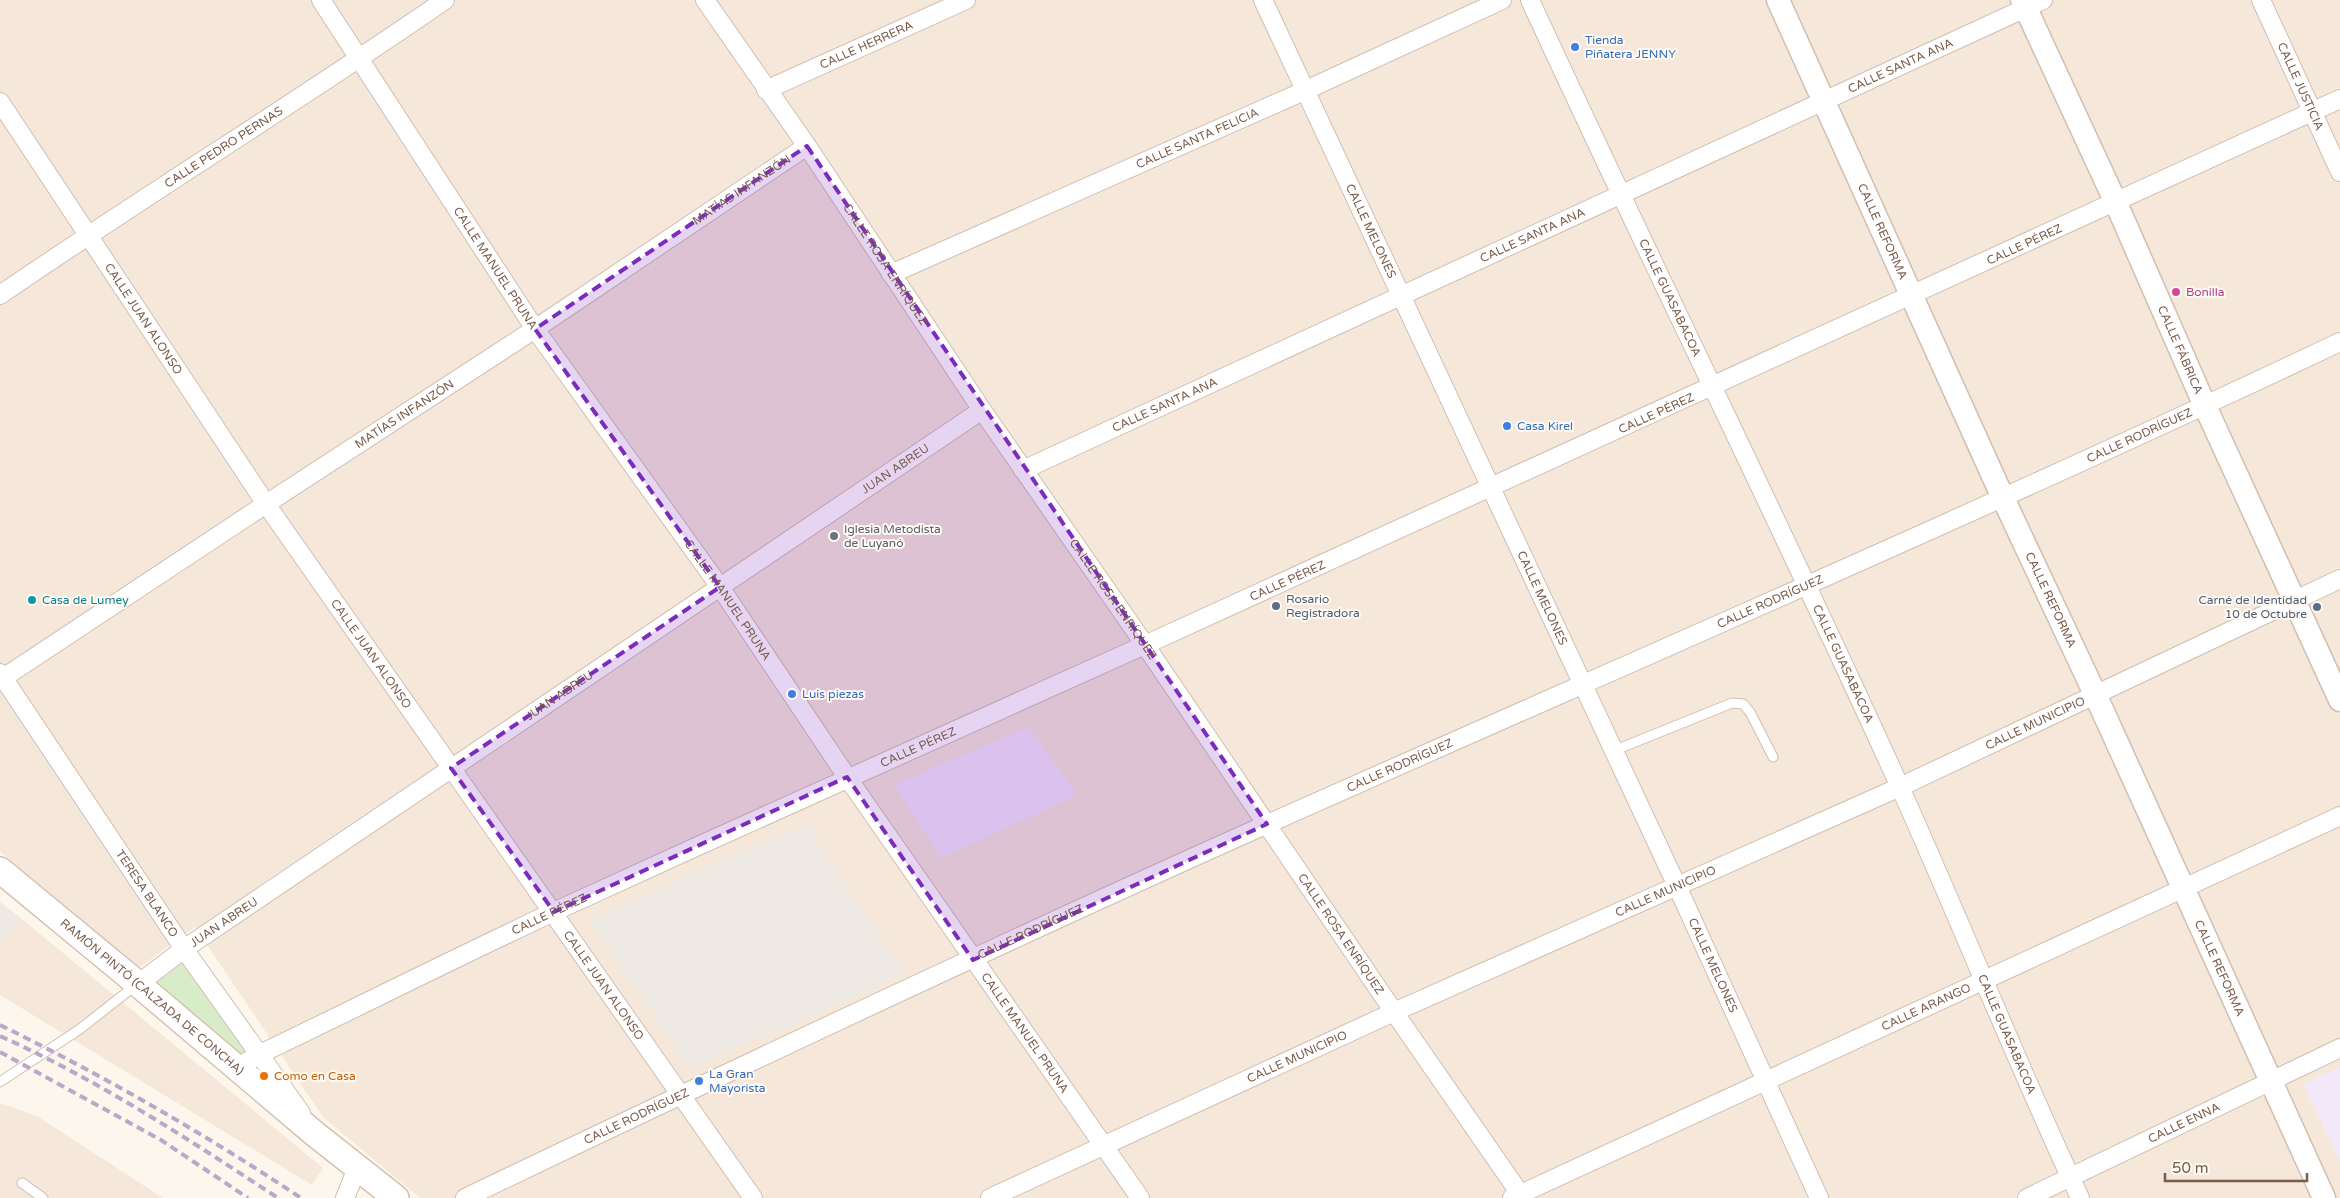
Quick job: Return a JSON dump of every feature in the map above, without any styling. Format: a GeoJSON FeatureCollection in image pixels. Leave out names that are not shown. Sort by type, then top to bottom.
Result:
{"type":"FeatureCollection","features":[{"type":"Feature","properties":{"kind":"main road","name":"RAMÓN PINTÓ (CALZADA DE CONCHA)"},"geometry":{"type":"LineString","coordinates":[[0,870],[236,1068],[396,1198]]}},
{"type":"Feature","properties":{"kind":"street","name":"CALLE MANUEL PRUNA"},"geometry":{"type":"LineString","coordinates":[[320,0],[360,58],[535,329],[720,587],[847,777],[973,960],[1106,1146],[1140,1198]]}},
{"type":"Feature","properties":{"kind":"street","name":"CALLE PEDRO PERNAS"},"geometry":{"type":"LineString","coordinates":[[0,295],[445,0]]}},
{"type":"Feature","properties":{"kind":"street","name":"CALLE ROSA ENRÍQUEZ"},"geometry":{"type":"LineString","coordinates":[[705,0],[766,90],[807,146],[890,274],[982,410],[1145,645],[1519,1197]]}},
{"type":"Feature","properties":{"kind":"street","name":"CALLE HERRERA"},"geometry":{"type":"LineString","coordinates":[[766,90],[966,0]]}},
{"type":"Feature","properties":{"kind":"street","name":"CALLE MELONES"},"geometry":{"type":"LineString","coordinates":[[1263,0],[1676,886],[1819,1198]]}},
{"type":"Feature","properties":{"kind":"street","name":"CALLE SANTA FELICIA"},"geometry":{"type":"LineString","coordinates":[[890,274],[1304,91],[1502,0]]}},
{"type":"Feature","properties":{"kind":"street","name":"CALLE GUASABACOA"},"geometry":{"type":"LineString","coordinates":[[1530,0],[1621,196],[1714,385],[1900,787],[2080,1198]]}},
{"type":"Feature","properties":{"kind":"street","name":"CALLE REFORMA"},"geometry":{"type":"LineString","coordinates":[[1778,0],[1825,100],[2003,498],[2095,694],[2324,1198]]}},
{"type":"Feature","properties":{"kind":"street","name":"CALLE JUSTICIA"},"geometry":{"type":"LineString","coordinates":[[2261,0],[2340,172]]}},
{"type":"Feature","properties":{"kind":"street","name":"CALLE SANTA ANA"},"geometry":{"type":"LineString","coordinates":[[1023,470],[1621,196],[2030,3]]}},
{"type":"Feature","properties":{"kind":"street","name":"CALLE FÁBRICA"},"geometry":{"type":"LineString","coordinates":[[2030,3],[2205,406],[2340,700]]}},
{"type":"Feature","properties":{"kind":"street","name":"CALLE PÉREZ"},"geometry":{"type":"LineString","coordinates":[[236,1068],[260,1054],[554,912],[847,777],[1145,645],[1714,385],[1913,297],[2340,99]]}},
{"type":"Feature","properties":{"kind":"street","name":"CALLE JUAN ALONSO"},"geometry":{"type":"LineString","coordinates":[[0,102],[266,504],[682,1094],[753,1198]]}},
{"type":"Feature","properties":{"kind":"street","name":"MATÍAS INFANZÓN"},"geometry":{"type":"LineString","coordinates":[[1,677],[535,329],[807,146]]}},
{"type":"Feature","properties":{"kind":"street","name":"CALLE RODRÍGUEZ"},"geometry":{"type":"LineString","coordinates":[[465,1198],[682,1094],[1267,824],[2003,498],[2340,342]]}},
{"type":"Feature","properties":{"kind":"street","name":"JUAN ABREU"},"geometry":{"type":"LineString","coordinates":[[138,984],[184,949],[982,410]]}},
{"type":"Feature","properties":{"kind":"street","name":"CALLE MUNICIPIO"},"geometry":{"type":"LineString","coordinates":[[990,1198],[1394,1012],[1900,787],[2340,579]]}},
{"type":"Feature","properties":{"kind":"street","name":"TERESA BLANCO"},"geometry":{"type":"LineString","coordinates":[[1,677],[184,949],[316,1134]]}},
{"type":"Feature","properties":{"kind":"street","name":"CALLE ARANGO"},"geometry":{"type":"LineString","coordinates":[[1519,1197],[2340,816]]}},
{"type":"Feature","properties":{"kind":"street","name":"CALLE ENNA"},"geometry":{"type":"LineString","coordinates":[[2027,1198],[2340,1048]]}},
{"type":"Feature","properties":{"kind":"street"},"geometry":{"type":"LineString","coordinates":[[344,1198],[357,1168]]}},
{"type":"Feature","properties":{"kind":"lane"},"geometry":{"type":"LineString","coordinates":[[1613,751],[1732,703],[1743,704],[1750,712],[1773,757]]}},
{"type":"Feature","properties":{"kind":"lane"},"geometry":{"type":"LineString","coordinates":[[0,1082],[80,1029],[138,984]]}},
{"type":"Feature","properties":{"kind":"lane"},"geometry":{"type":"LineString","coordinates":[[22,1183],[43,1198]]}},
{"type":"Feature","properties":{"kind":"highlighted area"},"geometry":{"type":"Polygon","coordinates":[[[807,146],[1267,824],[973,960],[847,777],[554,912],[451,768],[720,587],[535,329],[807,146]]]}},
{"type":"Feature","properties":{"kind":"shaded area"},"geometry":{"type":"Polygon","coordinates":[[[0,0],[2340,0],[2340,1068],[2304,1084],[2340,1161],[2340,1198],[420,1198],[323,1117],[195,927],[136,970],[0,851],[0,0]]]}},
{"type":"Feature","properties":{"kind":"shaded area"},"geometry":{"type":"Polygon","coordinates":[[[1029,727],[1077,795],[941,858],[894,785],[1029,727]]]}},
{"type":"Feature","properties":{"kind":"shaded area"},"geometry":{"type":"Polygon","coordinates":[[[807,823],[851,895],[905,974],[822,1013],[741,1045],[689,1069],[589,920],[807,823]]]}},
{"type":"Feature","properties":{"kind":"shaded area"},"geometry":{"type":"Polygon","coordinates":[[[0,902],[22,919],[0,946],[0,902]]]}},
{"type":"Feature","properties":{"kind":"shaded area"},"geometry":{"type":"Polygon","coordinates":[[[22,919],[323,1168],[312,1185],[0,995],[0,946],[22,919]]]}},
{"type":"Feature","properties":{"kind":"shaded area"},"geometry":{"type":"Polygon","coordinates":[[[2340,1068],[2340,1161],[2304,1084],[2340,1068]]]}},
{"type":"Feature","properties":{"kind":"shaded area"},"geometry":{"type":"Polygon","coordinates":[[[0,1103],[37,1116],[163,1198],[0,1198],[0,1103]]]}},
{"type":"Feature","properties":{"kind":"green space"},"geometry":{"type":"Polygon","coordinates":[[[182,963],[247,1051],[239,1054],[156,981],[182,963]]]}},
{"type":"Feature","properties":{"kind":"railway"},"geometry":{"type":"LineString","coordinates":[[0,1025],[154,1107],[228,1151],[301,1198]]}},
{"type":"Feature","properties":{"kind":"railway"},"geometry":{"type":"LineString","coordinates":[[0,1036],[72,1072],[142,1111],[278,1198]]}},
{"type":"Feature","properties":{"kind":"railway"},"geometry":{"type":"LineString","coordinates":[[0,1052],[161,1140],[248,1198]]}},
{"type":"Feature","properties":{"kind":"place","name":"Tienda Piñatera JENNY"},"geometry":{"type":"Point","coordinates":[1575,47]}},
{"type":"Feature","properties":{"kind":"place","name":"Bonilla"},"geometry":{"type":"Point","coordinates":[2176,292]}},
{"type":"Feature","properties":{"kind":"place","name":"Casa Kirel"},"geometry":{"type":"Point","coordinates":[1507,426]}},
{"type":"Feature","properties":{"kind":"place","name":"Iglesia Metodista de Luyanó"},"geometry":{"type":"Point","coordinates":[834,536]}},
{"type":"Feature","properties":{"kind":"place","name":"Casa de Lumey"},"geometry":{"type":"Point","coordinates":[32,600]}},
{"type":"Feature","properties":{"kind":"place","name":"Rosario Registradora"},"geometry":{"type":"Point","coordinates":[1276,606]}},
{"type":"Feature","properties":{"kind":"place","name":"Carné de Identidad 10 de Octubre"},"geometry":{"type":"Point","coordinates":[2317,607]}},
{"type":"Feature","properties":{"kind":"place","name":"Luis piezas"},"geometry":{"type":"Point","coordinates":[792,694]}},
{"type":"Feature","properties":{"kind":"place","name":"Como en Casa"},"geometry":{"type":"Point","coordinates":[264,1076]}},
{"type":"Feature","properties":{"kind":"place","name":"La Gran Mayorista"},"geometry":{"type":"Point","coordinates":[699,1081]}}]}
